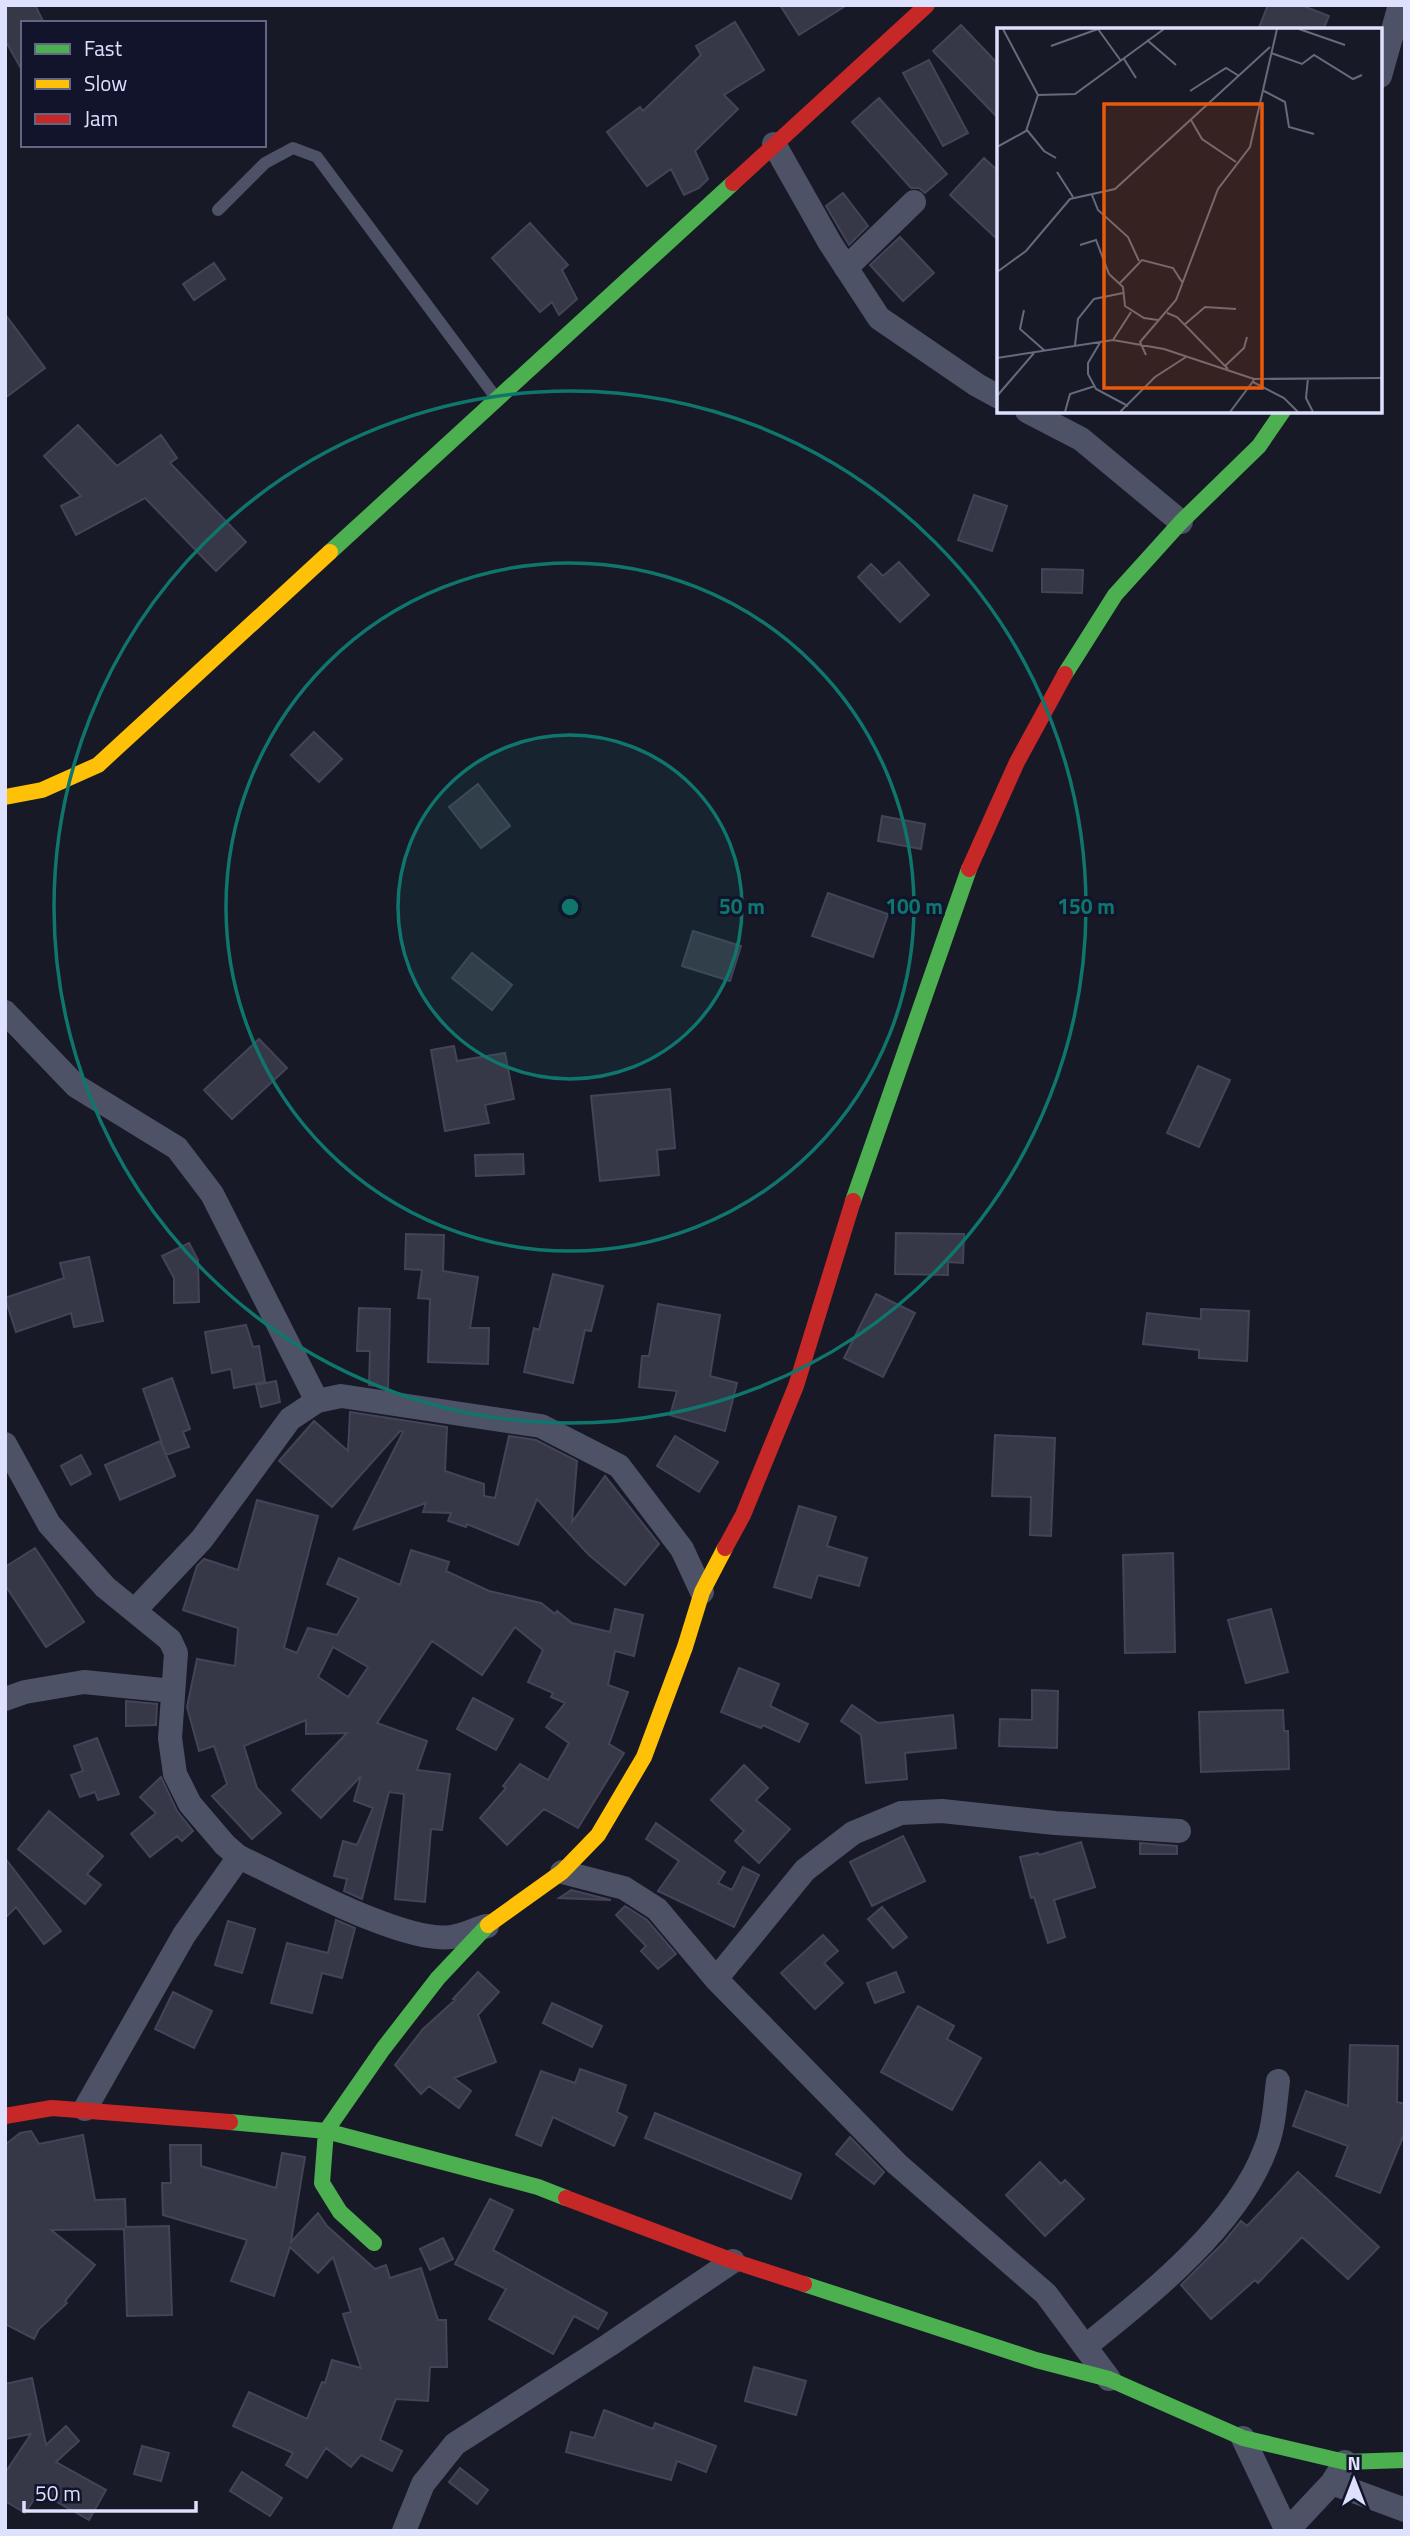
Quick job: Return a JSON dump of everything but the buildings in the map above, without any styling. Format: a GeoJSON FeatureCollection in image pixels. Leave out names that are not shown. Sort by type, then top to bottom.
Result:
{"type":"FeatureCollection","features":[{"type":"Feature","properties":{"kind":"street"},"geometry":{"type":"LineString","coordinates":[[5,797],[42,790],[99,765],[927,5]]}},
{"type":"Feature","properties":{"kind":"street"},"geometry":{"type":"LineString","coordinates":[[1382,69],[1400,5]]}},
{"type":"Feature","properties":{"kind":"street"},"geometry":{"type":"LineString","coordinates":[[774,144],[830,243],[879,318],[977,386],[997,396]]}},
{"type":"Feature","properties":{"kind":"street"},"geometry":{"type":"LineString","coordinates":[[846,268],[914,202]]}},
{"type":"Feature","properties":{"kind":"street"},"geometry":{"type":"LineString","coordinates":[[1031,413],[1081,439],[1181,522]]}},
{"type":"Feature","properties":{"kind":"street"},"geometry":{"type":"LineString","coordinates":[[373,2243],[340,2212],[322,2183],[326,2131],[383,2049],[438,1978],[487,1926],[562,1872],[598,1835],[644,1757],[685,1647],[702,1592],[743,1515],[796,1386],[836,1251],[965,876],[1017,762],[1075,656],[1115,595],[1181,522],[1259,446],[1282,413]]}},
{"type":"Feature","properties":{"kind":"street"},"geometry":{"type":"LineString","coordinates":[[5,1012],[76,1086],[177,1149],[212,1194],[317,1401]]}},
{"type":"Feature","properties":{"kind":"street"},"geometry":{"type":"LineString","coordinates":[[135,1610],[202,1539],[290,1419],[317,1401],[341,1396],[541,1426],[619,1466],[682,1549],[702,1592]]}},
{"type":"Feature","properties":{"kind":"street"},"geometry":{"type":"LineString","coordinates":[[5,1444],[49,1524],[105,1587],[170,1640],[176,1653],[170,1738],[175,1774],[190,1804],[225,1845],[239,1857],[363,1916],[427,1937],[451,1937],[487,1926]]}},
{"type":"Feature","properties":{"kind":"street"},"geometry":{"type":"LineString","coordinates":[[5,1699],[25,1692],[84,1682],[173,1691]]}},
{"type":"Feature","properties":{"kind":"street"},"geometry":{"type":"LineString","coordinates":[[716,1979],[805,1870],[853,1833],[901,1813],[942,1811],[1055,1823],[1178,1831]]}},
{"type":"Feature","properties":{"kind":"street"},"geometry":{"type":"LineString","coordinates":[[85,2109],[184,1936],[239,1857]]}},
{"type":"Feature","properties":{"kind":"street"},"geometry":{"type":"LineString","coordinates":[[562,1872],[624,1888],[657,1909],[716,1979],[897,2164],[1046,2294],[1109,2379]]}},
{"type":"Feature","properties":{"kind":"street"},"geometry":{"type":"LineString","coordinates":[[1086,2346],[1142,2301],[1198,2246],[1216,2228],[1251,2183],[1266,2148],[1278,2081]]}},
{"type":"Feature","properties":{"kind":"street"},"geometry":{"type":"LineString","coordinates":[[5,2116],[52,2108],[85,2109],[326,2131],[538,2187],[733,2261],[1036,2360],[1109,2379],[1243,2438],[1339,2473],[1405,2510]]}},
{"type":"Feature","properties":{"kind":"street"},"geometry":{"type":"LineString","coordinates":[[404,2531],[424,2484],[455,2444],[733,2261]]}},
{"type":"Feature","properties":{"kind":"street"},"geometry":{"type":"LineString","coordinates":[[1243,2438],[1287,2531],[1339,2473],[1405,2460]]}},
{"type":"Feature","properties":{"kind":"lane"},"geometry":{"type":"LineString","coordinates":[[218,210],[265,163],[293,148],[317,157],[497,399]]}},
{"type":"Feature","properties":{"kind":"traffic: fast"},"geometry":{"type":"LineString","coordinates":[[330,552],[733,183]]}},
{"type":"Feature","properties":{"kind":"traffic: fast"},"geometry":{"type":"LineString","coordinates":[[1065,674],[1115,595],[1181,522],[1259,446],[1282,413]]}},
{"type":"Feature","properties":{"kind":"traffic: fast"},"geometry":{"type":"LineString","coordinates":[[853,1201],[969,869]]}},
{"type":"Feature","properties":{"kind":"traffic: fast"},"geometry":{"type":"LineString","coordinates":[[374,2243],[340,2212],[322,2183],[326,2131],[383,2049],[438,1978],[488,1925]]}},
{"type":"Feature","properties":{"kind":"traffic: fast"},"geometry":{"type":"LineString","coordinates":[[230,2122],[326,2131],[538,2187],[566,2198]]}},
{"type":"Feature","properties":{"kind":"traffic: fast"},"geometry":{"type":"LineString","coordinates":[[804,2284],[1036,2360],[1109,2379],[1243,2438],[1345,2462],[1405,2460]]}},
{"type":"Feature","properties":{"kind":"traffic: slow"},"geometry":{"type":"LineString","coordinates":[[5,797],[42,790],[98,765],[330,552]]}},
{"type":"Feature","properties":{"kind":"traffic: slow"},"geometry":{"type":"LineString","coordinates":[[488,1925],[562,1872],[598,1835],[644,1757],[685,1647],[702,1592],[725,1548]]}},
{"type":"Feature","properties":{"kind":"traffic: jam"},"geometry":{"type":"LineString","coordinates":[[733,183],[927,5]]}},
{"type":"Feature","properties":{"kind":"traffic: jam"},"geometry":{"type":"LineString","coordinates":[[969,869],[1017,762],[1065,674]]}},
{"type":"Feature","properties":{"kind":"traffic: jam"},"geometry":{"type":"LineString","coordinates":[[725,1548],[743,1515],[796,1386],[853,1201]]}},
{"type":"Feature","properties":{"kind":"traffic: jam"},"geometry":{"type":"LineString","coordinates":[[5,2116],[52,2108],[230,2122]]}},
{"type":"Feature","properties":{"kind":"traffic: jam"},"geometry":{"type":"LineString","coordinates":[[566,2198],[733,2261],[804,2284]]}}]}
